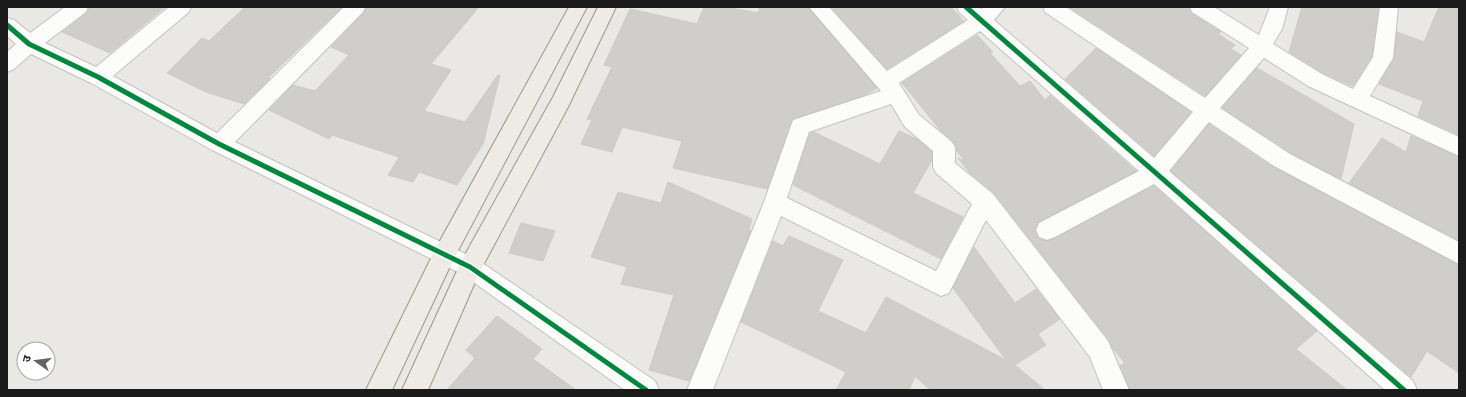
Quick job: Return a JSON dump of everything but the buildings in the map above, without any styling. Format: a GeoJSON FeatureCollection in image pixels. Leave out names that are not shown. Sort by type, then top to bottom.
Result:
{"type":"FeatureCollection","features":[{"type":"Feature","properties":{"kind":"main road"},"geometry":{"type":"LineString","coordinates":[[379,390],[444,254],[578,7]]}},
{"type":"Feature","properties":{"kind":"main road"},"geometry":{"type":"LineString","coordinates":[[415,390],[470,267],[561,101],[607,7]]}},
{"type":"Feature","properties":{"kind":"street"},"geometry":{"type":"LineString","coordinates":[[7,64],[29,44],[78,7]]}},
{"type":"Feature","properties":{"kind":"street"},"geometry":{"type":"LineString","coordinates":[[98,77],[182,7]]}},
{"type":"Feature","properties":{"kind":"street"},"geometry":{"type":"LineString","coordinates":[[219,144],[356,7]]}},
{"type":"Feature","properties":{"kind":"street"},"geometry":{"type":"LineString","coordinates":[[818,7],[891,88],[912,121],[944,147],[944,168],[985,201],[1099,349],[1116,390]]}},
{"type":"Feature","properties":{"kind":"street"},"geometry":{"type":"LineString","coordinates":[[1052,7],[1282,160],[1459,254]]}},
{"type":"Feature","properties":{"kind":"street"},"geometry":{"type":"LineString","coordinates":[[1199,7],[1315,80],[1459,147]]}},
{"type":"Feature","properties":{"kind":"street"},"geometry":{"type":"LineString","coordinates":[[1047,230],[1155,173],[1206,110],[1262,47],[1272,30],[1279,7]]}},
{"type":"Feature","properties":{"kind":"street"},"geometry":{"type":"LineString","coordinates":[[1357,100],[1383,58],[1389,7]]}},
{"type":"Feature","properties":{"kind":"street"},"geometry":{"type":"LineString","coordinates":[[700,390],[776,202],[800,126],[891,88],[981,12],[1155,173],[1404,390]]}},
{"type":"Feature","properties":{"kind":"street"},"geometry":{"type":"LineString","coordinates":[[7,25],[29,44],[98,77],[219,144],[470,267],[646,390]]}},
{"type":"Feature","properties":{"kind":"street"},"geometry":{"type":"LineString","coordinates":[[776,202],[941,285],[985,201]]}},
{"type":"Feature","properties":{"kind":"street"},"geometry":{"type":"LineString","coordinates":[[1223,245],[1387,390]]}},
{"type":"Feature","properties":{"kind":"cycle path"},"geometry":{"type":"LineString","coordinates":[[966,7],[1404,390]]}},
{"type":"Feature","properties":{"kind":"cycle path"},"geometry":{"type":"LineString","coordinates":[[7,25],[29,44],[98,77],[219,144],[470,267],[646,390]]}}]}
